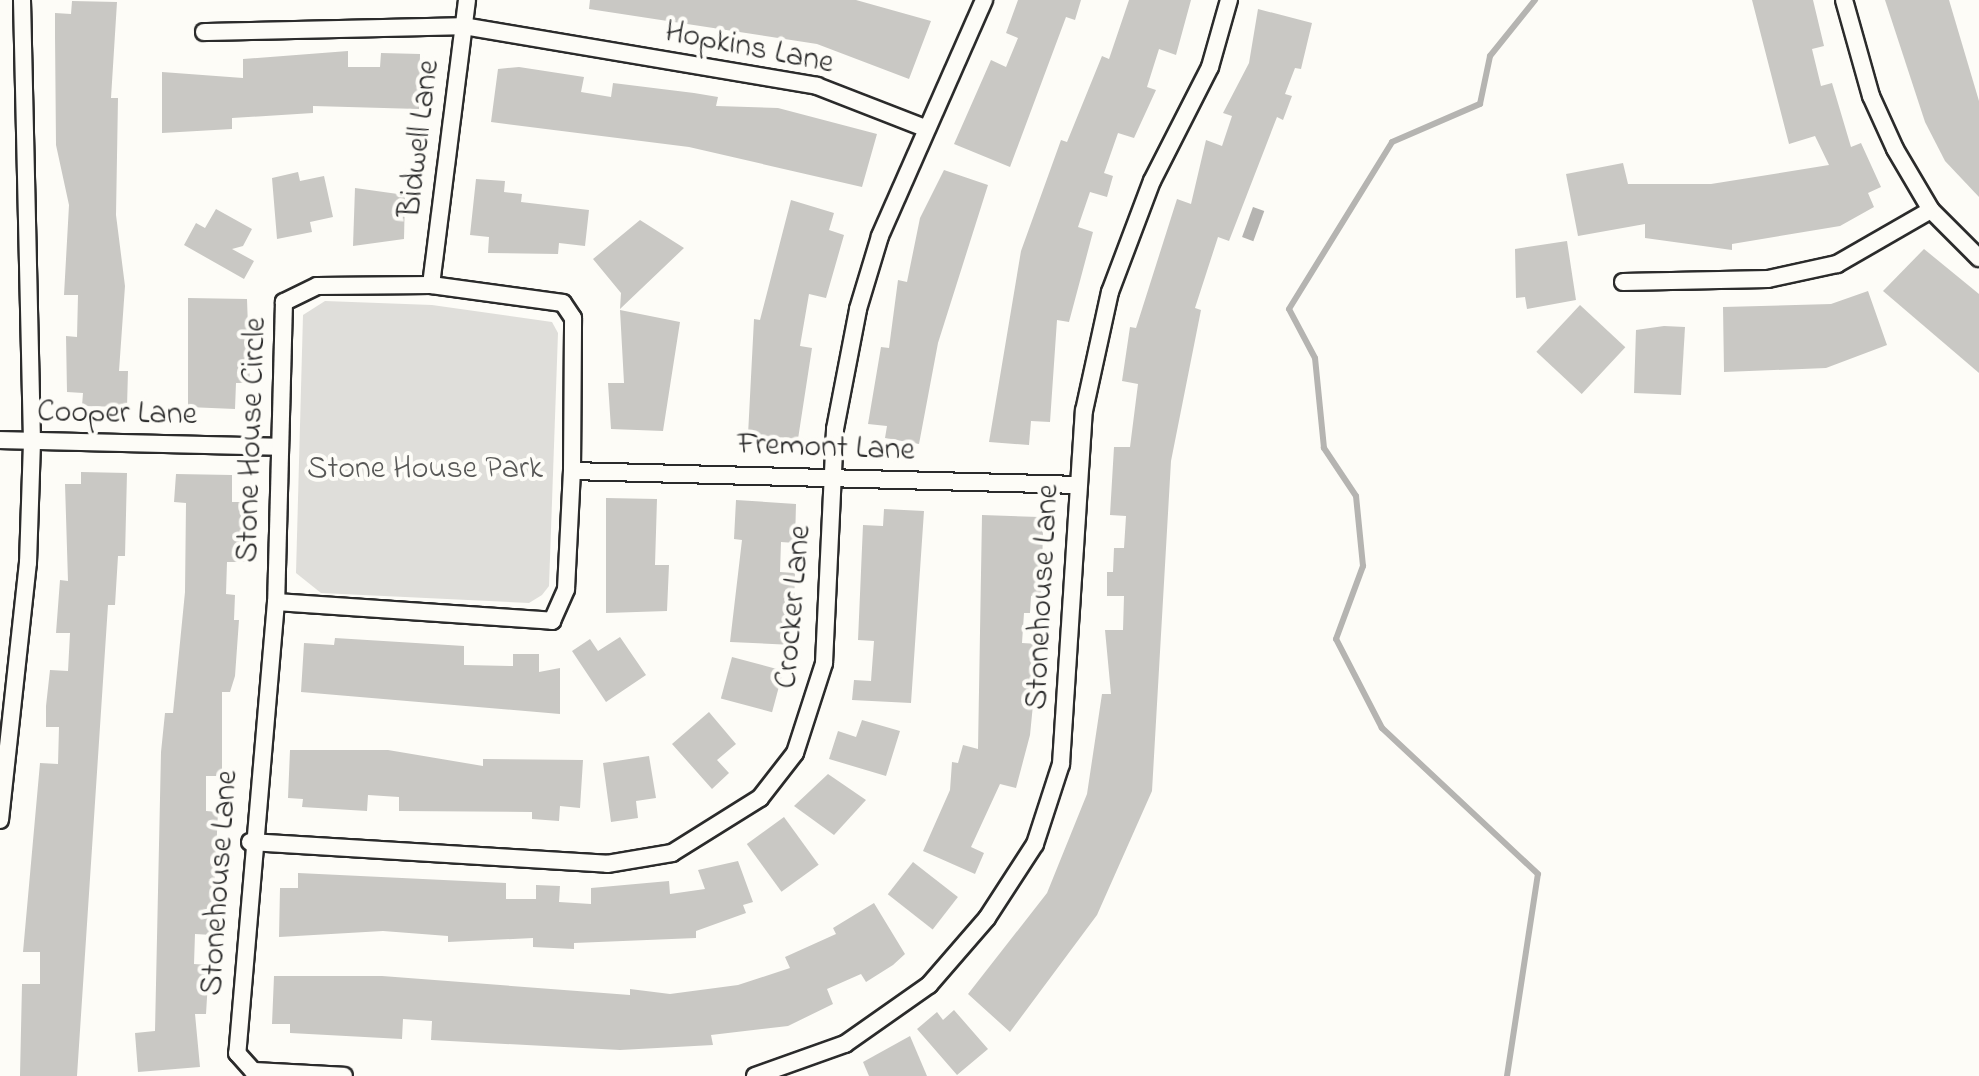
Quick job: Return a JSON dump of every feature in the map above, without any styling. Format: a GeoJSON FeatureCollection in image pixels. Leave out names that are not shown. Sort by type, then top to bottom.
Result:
{"type":"FeatureCollection","features":[{"type":"Feature","properties":{"kind":"street"},"geometry":{"type":"LineString","coordinates":[[0,820],[28,563],[32,441],[22,0]]}},
{"type":"Feature","properties":{"kind":"street","name":"Bidwell Lane"},"geometry":{"type":"LineString","coordinates":[[431,285],[467,0]]}},
{"type":"Feature","properties":{"kind":"street","name":"Crocker Lane"},"geometry":{"type":"LineString","coordinates":[[250,842],[607,864],[672,853],[723,827],[760,798],[795,753],[814,709],[824,663],[832,477],[858,309],[925,128],[984,0]]}},
{"type":"Feature","properties":{"kind":"street","name":"Stonehouse Lane"},"geometry":{"type":"LineString","coordinates":[[755,1076],[845,1044],[929,985],[987,918],[1035,844],[1061,764],[1084,411],[1110,292],[1152,181],[1210,67],[1229,0]]}},
{"type":"Feature","properties":{"kind":"street"},"geometry":{"type":"LineString","coordinates":[[1844,0],[1871,96],[1931,210],[1979,258]]}},
{"type":"Feature","properties":{"kind":"street","name":"Hopkins Lane"},"geometry":{"type":"LineString","coordinates":[[204,32],[463,26],[817,86],[925,128]]}},
{"type":"Feature","properties":{"kind":"street"},"geometry":{"type":"LineString","coordinates":[[1623,282],[1768,279],[1837,264],[1931,210]]}},
{"type":"Feature","properties":{"kind":"street","name":"Stone House Circle"},"geometry":{"type":"LineString","coordinates":[[431,285],[563,303],[574,332],[566,589],[552,621],[276,602],[284,302],[293,291],[431,285]]}},
{"type":"Feature","properties":{"kind":"street","name":"Cooper Lane"},"geometry":{"type":"LineString","coordinates":[[0,440],[280,447]]}},
{"type":"Feature","properties":{"kind":"street","name":"Fremont Lane"},"geometry":{"type":"LineString","coordinates":[[572,471],[1078,485]]}},
{"type":"Feature","properties":{"kind":"street","name":"Stonehouse Lane"},"geometry":{"type":"LineString","coordinates":[[276,602],[250,842],[237,1053],[253,1071],[344,1076]]}},
{"type":"Feature","properties":{"kind":"green space","name":"Stone House Park"},"geometry":{"type":"Polygon","coordinates":[[[325,301],[432,305],[552,322],[558,333],[549,586],[542,595],[529,603],[321,593],[296,573],[303,315],[325,301]]]}},
{"type":"Feature","properties":{"kind":"shaded area"},"geometry":{"type":"Polygon","coordinates":[[[1253,207],[1264,211],[1253,241],[1242,237],[1253,207]]]}},
{"type":"Feature","properties":{"kind":"building"},"geometry":{"type":"Polygon","coordinates":[[[590,0],[856,0],[931,21],[909,79],[817,44],[589,9],[590,0]]]}},
{"type":"Feature","properties":{"kind":"building"},"geometry":{"type":"Polygon","coordinates":[[[1018,0],[1081,0],[1075,20],[1066,17],[1010,167],[954,144],[991,60],[1006,67],[1018,38],[1006,33],[1018,0]]]}},
{"type":"Feature","properties":{"kind":"building"},"geometry":{"type":"Polygon","coordinates":[[[1129,0],[1191,0],[1176,55],[1159,49],[1147,87],[1156,90],[1134,138],[1118,133],[1104,173],[1113,176],[1107,197],[1090,192],[1078,227],[1093,232],[1069,322],[1057,320],[1050,422],[1031,421],[1029,445],[989,442],[1021,251],[1061,140],[1067,142],[1102,56],[1109,59],[1129,0]]]}},
{"type":"Feature","properties":{"kind":"building"},"geometry":{"type":"Polygon","coordinates":[[[1752,0],[1813,0],[1824,46],[1812,49],[1821,86],[1832,83],[1851,147],[1861,143],[1881,187],[1868,193],[1874,207],[1840,226],[1732,244],[1732,250],[1645,238],[1645,224],[1578,236],[1566,174],[1623,163],[1628,184],[1711,184],[1829,165],[1815,136],[1789,144],[1752,0]]]}},
{"type":"Feature","properties":{"kind":"building"},"geometry":{"type":"Polygon","coordinates":[[[1885,0],[1949,0],[1979,101],[1979,197],[1945,161],[1925,122],[1885,0]]]}},
{"type":"Feature","properties":{"kind":"building"},"geometry":{"type":"Polygon","coordinates":[[[72,1],[117,2],[111,98],[118,98],[116,215],[125,286],[119,371],[128,371],[127,407],[82,406],[83,393],[67,392],[66,336],[77,337],[78,295],[64,295],[69,205],[56,145],[55,13],[71,14],[72,1]]]}},
{"type":"Feature","properties":{"kind":"building"},"geometry":{"type":"Polygon","coordinates":[[[1258,9],[1312,23],[1301,69],[1295,68],[1285,94],[1292,96],[1283,120],[1277,117],[1229,241],[1218,237],[1195,308],[1201,310],[1171,461],[1152,791],[1097,915],[1010,1032],[968,994],[1047,893],[1087,794],[1102,694],[1111,694],[1105,630],[1123,630],[1124,596],[1107,596],[1107,572],[1113,572],[1114,548],[1124,548],[1126,516],[1110,515],[1114,447],[1130,447],[1138,384],[1122,381],[1130,327],[1136,328],[1177,199],[1191,204],[1206,140],[1222,146],[1232,116],[1223,113],[1249,63],[1258,9]]]}},
{"type":"Feature","properties":{"kind":"building"},"geometry":{"type":"Polygon","coordinates":[[[348,51],[348,67],[380,67],[381,53],[420,54],[419,109],[313,106],[313,113],[232,118],[232,129],[162,133],[162,72],[243,78],[243,59],[348,51]]]}},
{"type":"Feature","properties":{"kind":"building"},"geometry":{"type":"Polygon","coordinates":[[[519,67],[584,77],[581,92],[611,97],[613,83],[694,93],[718,97],[716,106],[778,108],[877,134],[862,187],[689,147],[491,122],[498,69],[519,67]]]}},
{"type":"Feature","properties":{"kind":"building"},"geometry":{"type":"Polygon","coordinates":[[[944,170],[988,185],[938,343],[919,444],[885,438],[887,426],[868,424],[881,347],[889,348],[898,280],[907,282],[920,218],[944,170]]]}},
{"type":"Feature","properties":{"kind":"building"},"geometry":{"type":"Polygon","coordinates":[[[298,172],[300,181],[324,176],[333,217],[310,222],[312,232],[277,239],[272,178],[298,172]]]}},
{"type":"Feature","properties":{"kind":"building"},"geometry":{"type":"Polygon","coordinates":[[[476,179],[505,181],[504,192],[522,194],[521,202],[589,210],[585,246],[559,243],[558,254],[488,253],[489,237],[470,235],[476,179]]]}},
{"type":"Feature","properties":{"kind":"building"},"geometry":{"type":"Polygon","coordinates":[[[355,188],[405,195],[404,239],[353,246],[355,188]]]}},
{"type":"Feature","properties":{"kind":"building"},"geometry":{"type":"Polygon","coordinates":[[[791,200],[834,213],[829,230],[844,235],[826,298],[809,294],[800,346],[812,348],[798,439],[748,435],[754,319],[760,320],[791,200]]]}},
{"type":"Feature","properties":{"kind":"building"},"geometry":{"type":"Polygon","coordinates":[[[216,209],[252,229],[243,246],[232,249],[254,261],[244,279],[184,245],[196,223],[205,228],[216,209]]]}},
{"type":"Feature","properties":{"kind":"building"},"geometry":{"type":"Polygon","coordinates":[[[640,220],[684,248],[620,309],[621,293],[593,259],[640,220]]]}},
{"type":"Feature","properties":{"kind":"building"},"geometry":{"type":"Polygon","coordinates":[[[1567,241],[1576,300],[1527,309],[1525,297],[1516,298],[1515,249],[1567,241]]]}},
{"type":"Feature","properties":{"kind":"building"},"geometry":{"type":"Polygon","coordinates":[[[1924,249],[1979,294],[1979,373],[1883,291],[1924,249]]]}},
{"type":"Feature","properties":{"kind":"building"},"geometry":{"type":"Polygon","coordinates":[[[1868,291],[1887,345],[1826,368],[1724,372],[1723,307],[1831,304],[1868,291]]]}},
{"type":"Feature","properties":{"kind":"building"},"geometry":{"type":"Polygon","coordinates":[[[188,298],[247,299],[250,383],[236,383],[235,409],[188,407],[188,298]]]}},
{"type":"Feature","properties":{"kind":"building"},"geometry":{"type":"Polygon","coordinates":[[[1580,305],[1625,347],[1582,394],[1536,352],[1580,305]]]}},
{"type":"Feature","properties":{"kind":"building"},"geometry":{"type":"Polygon","coordinates":[[[620,310],[680,322],[663,431],[611,429],[608,383],[624,383],[620,310]]]}},
{"type":"Feature","properties":{"kind":"building"},"geometry":{"type":"Polygon","coordinates":[[[1685,327],[1681,395],[1634,393],[1636,330],[1685,327]]]}},
{"type":"Feature","properties":{"kind":"building"},"geometry":{"type":"Polygon","coordinates":[[[81,472],[127,473],[125,556],[118,556],[115,605],[108,605],[77,1076],[20,1076],[22,984],[40,984],[40,952],[23,952],[40,763],[58,764],[59,727],[46,727],[50,670],[68,671],[70,633],[56,633],[60,580],[68,581],[65,484],[81,484],[81,472]]]}},
{"type":"Feature","properties":{"kind":"building"},"geometry":{"type":"Polygon","coordinates":[[[176,474],[232,475],[232,502],[247,502],[245,562],[227,562],[226,594],[235,595],[234,620],[239,620],[235,676],[230,692],[222,692],[222,776],[206,776],[206,811],[218,812],[212,935],[195,934],[194,964],[209,965],[206,1014],[195,1014],[200,1067],[138,1072],[135,1033],[155,1031],[161,752],[165,713],[173,713],[185,592],[186,503],[174,502],[176,474]]]}},
{"type":"Feature","properties":{"kind":"building"},"geometry":{"type":"Polygon","coordinates":[[[606,498],[657,499],[655,565],[669,565],[667,611],[606,613],[606,498]]]}},
{"type":"Feature","properties":{"kind":"building"},"geometry":{"type":"Polygon","coordinates":[[[736,500],[796,504],[795,543],[781,542],[780,572],[795,573],[793,645],[730,642],[742,540],[734,539],[736,500]]]}},
{"type":"Feature","properties":{"kind":"building"},"geometry":{"type":"Polygon","coordinates":[[[884,509],[924,511],[911,703],[852,700],[854,680],[871,681],[874,641],[858,640],[863,525],[883,526],[884,509]]]}},
{"type":"Feature","properties":{"kind":"building"},"geometry":{"type":"Polygon","coordinates":[[[982,515],[1039,517],[1043,534],[1041,596],[1031,596],[1030,613],[1024,613],[1022,643],[1039,644],[1030,735],[1016,788],[1000,784],[971,847],[984,853],[975,874],[923,851],[950,790],[952,762],[958,763],[963,745],[978,749],[982,515]]]}},
{"type":"Feature","properties":{"kind":"building"},"geometry":{"type":"Polygon","coordinates":[[[620,637],[646,675],[606,702],[572,651],[590,639],[598,651],[620,637]]]}},
{"type":"Feature","properties":{"kind":"building"},"geometry":{"type":"Polygon","coordinates":[[[335,638],[464,646],[464,665],[513,666],[513,654],[539,654],[539,672],[560,668],[560,714],[301,692],[304,643],[334,645],[335,638]]]}},
{"type":"Feature","properties":{"kind":"building"},"geometry":{"type":"Polygon","coordinates":[[[732,657],[783,671],[772,712],[721,699],[732,657]]]}},
{"type":"Feature","properties":{"kind":"building"},"geometry":{"type":"Polygon","coordinates":[[[709,712],[736,744],[717,760],[729,773],[712,789],[672,744],[709,712]]]}},
{"type":"Feature","properties":{"kind":"building"},"geometry":{"type":"Polygon","coordinates":[[[862,720],[900,731],[886,776],[829,759],[838,731],[856,737],[862,720]]]}},
{"type":"Feature","properties":{"kind":"building"},"geometry":{"type":"Polygon","coordinates":[[[290,750],[388,750],[483,766],[483,759],[583,760],[580,808],[560,806],[559,821],[532,819],[532,812],[399,811],[399,797],[368,795],[367,811],[302,807],[303,799],[288,798],[290,750]]]}},
{"type":"Feature","properties":{"kind":"building"},"geometry":{"type":"Polygon","coordinates":[[[649,756],[656,798],[636,801],[638,818],[611,822],[603,763],[649,756]]]}},
{"type":"Feature","properties":{"kind":"building"},"geometry":{"type":"Polygon","coordinates":[[[828,774],[866,800],[834,835],[794,806],[828,774]]]}},
{"type":"Feature","properties":{"kind":"building"},"geometry":{"type":"Polygon","coordinates":[[[784,817],[819,865],[781,892],[747,844],[784,817]]]}},
{"type":"Feature","properties":{"kind":"building"},"geometry":{"type":"Polygon","coordinates":[[[738,861],[753,902],[743,905],[746,913],[696,931],[696,938],[574,943],[574,949],[533,947],[533,938],[448,942],[448,936],[383,931],[279,937],[280,888],[298,888],[298,873],[506,883],[506,899],[536,899],[536,885],[560,886],[559,902],[591,904],[591,888],[669,881],[670,894],[705,889],[698,870],[738,861]]]}},
{"type":"Feature","properties":{"kind":"building"},"geometry":{"type":"Polygon","coordinates":[[[913,862],[958,897],[933,929],[888,894],[913,862]]]}},
{"type":"Feature","properties":{"kind":"building"},"geometry":{"type":"Polygon","coordinates":[[[874,903],[905,954],[893,965],[866,982],[861,974],[827,989],[833,1004],[788,1026],[711,1035],[713,1045],[620,1050],[431,1040],[432,1021],[403,1019],[402,1039],[290,1033],[290,1024],[272,1024],[274,976],[382,976],[630,995],[630,989],[670,994],[738,985],[790,968],[785,957],[836,934],[833,928],[874,903]]]}},
{"type":"Feature","properties":{"kind":"building"},"geometry":{"type":"Polygon","coordinates":[[[954,1010],[988,1049],[957,1075],[917,1029],[937,1012],[943,1020],[954,1010]]]}},
{"type":"Feature","properties":{"kind":"building"},"geometry":{"type":"Polygon","coordinates":[[[910,1036],[927,1076],[869,1076],[863,1062],[910,1036]]]}},
{"type":"Feature","properties":{"kind":"waterway"},"geometry":{"type":"LineString","coordinates":[[1507,1076],[1538,874],[1382,728],[1336,639],[1363,566],[1356,496],[1324,448],[1315,358],[1289,309],[1392,142],[1480,104],[1490,56],[1535,0]]}}]}
